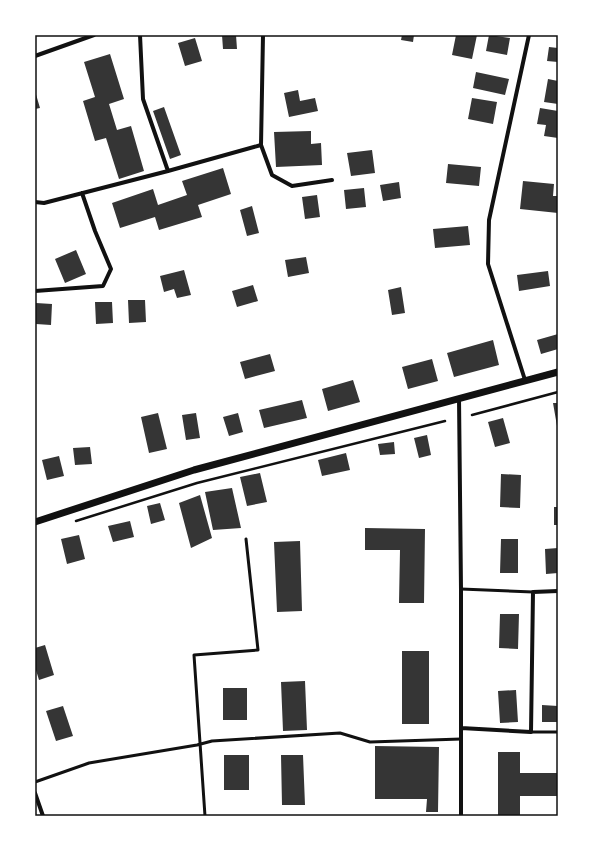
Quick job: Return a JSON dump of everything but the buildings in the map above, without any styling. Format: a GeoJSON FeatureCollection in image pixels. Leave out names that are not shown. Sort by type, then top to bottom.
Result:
{"type":"FeatureCollection","features":[{"type":"Feature","properties":{"kind":"street"},"geometry":{"type":"LineString","coordinates":[[35,56],[94,35]]}},
{"type":"Feature","properties":{"kind":"street"},"geometry":{"type":"LineString","coordinates":[[140,35],[143,99],[168,171]]}},
{"type":"Feature","properties":{"kind":"street"},"geometry":{"type":"LineString","coordinates":[[263,35],[261,145],[272,175],[292,186],[332,180]]}},
{"type":"Feature","properties":{"kind":"street"},"geometry":{"type":"LineString","coordinates":[[526,380],[488,264],[488,227],[529,35]]}},
{"type":"Feature","properties":{"kind":"street"},"geometry":{"type":"LineString","coordinates":[[35,202],[44,203],[261,145]]}},
{"type":"Feature","properties":{"kind":"street"},"geometry":{"type":"LineString","coordinates":[[35,291],[103,286],[111,269],[95,231],[82,193]]}},
{"type":"Feature","properties":{"kind":"street"},"geometry":{"type":"LineString","coordinates":[[35,522],[194,470],[558,372]]}},
{"type":"Feature","properties":{"kind":"street"},"geometry":{"type":"LineString","coordinates":[[459,398],[461,816]]}},
{"type":"Feature","properties":{"kind":"street"},"geometry":{"type":"LineString","coordinates":[[461,728],[531,732],[533,592],[558,591]]}},
{"type":"Feature","properties":{"kind":"street"},"geometry":{"type":"LineString","coordinates":[[35,793],[43,816]]}},
{"type":"Feature","properties":{"kind":"lane"},"geometry":{"type":"LineString","coordinates":[[205,816],[194,655],[258,650],[246,539]]}},
{"type":"Feature","properties":{"kind":"lane"},"geometry":{"type":"LineString","coordinates":[[461,589],[533,592]]}},
{"type":"Feature","properties":{"kind":"lane"},"geometry":{"type":"LineString","coordinates":[[531,732],[558,732]]}},
{"type":"Feature","properties":{"kind":"lane"},"geometry":{"type":"LineString","coordinates":[[35,782],[89,763],[212,741],[340,733],[370,742],[461,739]]}},
{"type":"Feature","properties":{"kind":"path"},"geometry":{"type":"LineString","coordinates":[[472,415],[558,392]]}},
{"type":"Feature","properties":{"kind":"path"},"geometry":{"type":"LineString","coordinates":[[72,522],[197,483],[445,421]]}}]}
